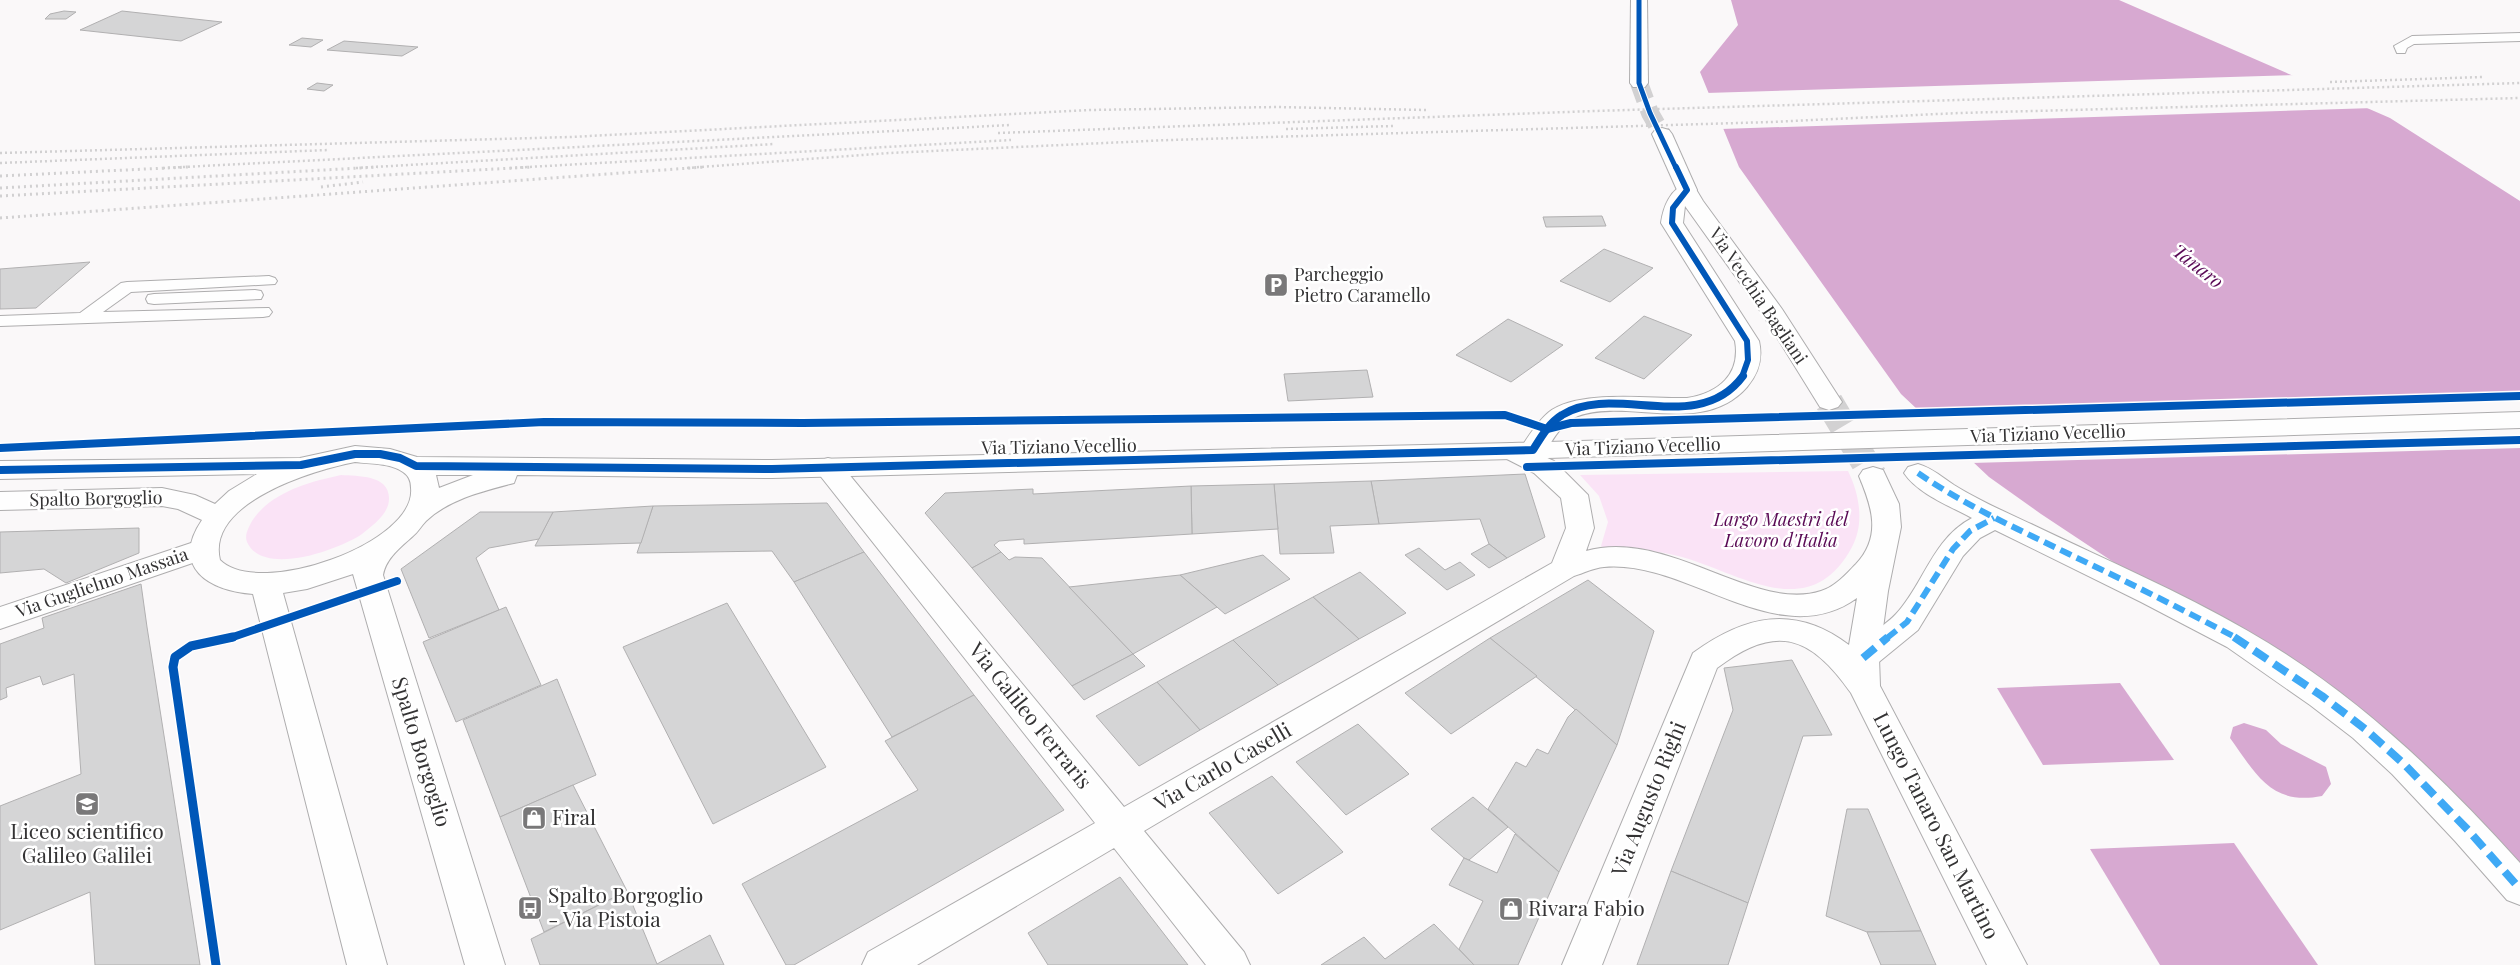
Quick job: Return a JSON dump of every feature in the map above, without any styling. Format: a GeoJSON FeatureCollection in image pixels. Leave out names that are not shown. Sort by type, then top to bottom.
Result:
{"type":"FeatureCollection","features":[{"type":"Feature","properties":{"kind":"street"},"geometry":{"type":"LineString","coordinates":[[1639,0],[1639,83]]}},
{"type":"Feature","properties":{"kind":"street","name":"Via Vecchia Bagliani"},"geometry":{"type":"LineString","coordinates":[[1662,134],[1693,202],[1774,314],[1829,402]]}},
{"type":"Feature","properties":{"kind":"street","name":"Via Vecchia Bagliani"},"geometry":{"type":"LineString","coordinates":[[1523,450],[1568,411],[1589,406],[1702,405],[1722,398],[1737,386],[1750,355],[1747,341],[1672,222],[1673,208],[1687,190]]}},
{"type":"Feature","properties":{"kind":"street","name":"Via Tiziano Vecellio"},"geometry":{"type":"LineString","coordinates":[[586,469],[828,467],[1523,450],[2520,420]]}},
{"type":"Feature","properties":{"kind":"street"},"geometry":{"type":"LineString","coordinates":[[1523,450],[1574,495],[1580,528],[1564,568]]}},
{"type":"Feature","properties":{"kind":"street","name":"Spalto Borgoglio"},"geometry":{"type":"LineString","coordinates":[[364,454],[380,454],[400,458],[416,466],[426,478],[427,495],[418,513],[406,528],[388,543],[361,559],[330,572],[298,581],[266,584],[240,582],[220,575],[207,564],[204,549],[208,533],[218,517],[240,497],[269,479],[301,466],[328,458],[364,454]]}},
{"type":"Feature","properties":{"kind":"street","name":"Spalto Borgoglio"},"geometry":{"type":"LineString","coordinates":[[0,470],[265,464],[301,466]]}},
{"type":"Feature","properties":{"kind":"street"},"geometry":{"type":"LineString","coordinates":[[416,466],[586,469]]}},
{"type":"Feature","properties":{"kind":"street","name":"Via Galileo Ferraris"},"geometry":{"type":"LineString","coordinates":[[828,467],[1230,965]]}},
{"type":"Feature","properties":{"kind":"street"},"geometry":{"type":"LineString","coordinates":[[418,513],[453,490],[478,481],[586,469]]}},
{"type":"Feature","properties":{"kind":"street"},"geometry":{"type":"LineString","coordinates":[[1918,473],[1944,491],[1994,518],[2152,594],[2238,638],[2322,696],[2366,729],[2404,764],[2468,830],[2520,889]]}},
{"type":"Feature","properties":{"kind":"street"},"geometry":{"type":"LineString","coordinates":[[1864,672],[1873,591],[1887,527],[1885,504],[1873,476]]}},
{"type":"Feature","properties":{"kind":"street","name":"Spalto Borgoglio"},"geometry":{"type":"LineString","coordinates":[[0,501],[162,497],[186,501],[218,517]]}},
{"type":"Feature","properties":{"kind":"street"},"geometry":{"type":"LineString","coordinates":[[1864,672],[1907,622],[1953,549],[1970,531],[1994,518]]}},
{"type":"Feature","properties":{"kind":"street","name":"Spalto Borgoglio"},"geometry":{"type":"LineString","coordinates":[[388,543],[370,566],[368,576],[485,965]]}},
{"type":"Feature","properties":{"kind":"street","name":"Via Guglielmo Massaia"},"geometry":{"type":"LineString","coordinates":[[0,618],[204,549]]}},
{"type":"Feature","properties":{"kind":"street"},"geometry":{"type":"LineString","coordinates":[[1564,568],[1603,557],[1650,560],[1685,570],[1733,591],[1760,599],[1786,604],[1811,604],[1832,599],[1851,587],[1880,556]]}},
{"type":"Feature","properties":{"kind":"street","name":"Via Carlo Caselli"},"geometry":{"type":"LineString","coordinates":[[882,965],[1564,568]]}},
{"type":"Feature","properties":{"kind":"street"},"geometry":{"type":"LineString","coordinates":[[266,584],[367,965]]}},
{"type":"Feature","properties":{"kind":"street","name":"Via Augusto Righi"},"geometry":{"type":"LineString","coordinates":[[1582,965],[1704,661],[1727,642],[1753,632],[1772,628],[1795,631],[1819,641],[1864,672]]}},
{"type":"Feature","properties":{"kind":"street","name":"Lungo Tanaro San Martino"},"geometry":{"type":"LineString","coordinates":[[1864,672],[2007,965]]}},
{"type":"Feature","properties":{"kind":"lane"},"geometry":{"type":"LineString","coordinates":[[2401,50],[2400,46],[2412,40],[2520,37]]}},
{"type":"Feature","properties":{"kind":"lane"},"geometry":{"type":"LineString","coordinates":[[83,319],[127,287],[269,281]]}},
{"type":"Feature","properties":{"kind":"lane"},"geometry":{"type":"LineString","coordinates":[[109,301],[255,294]]}},
{"type":"Feature","properties":{"kind":"lane"},"geometry":{"type":"LineString","coordinates":[[0,321],[263,312]]}},
{"type":"Feature","properties":{"kind":"green space","name":"Largo Maestri del Lavoro d'Italia"},"geometry":{"type":"Polygon","coordinates":[[[1848,471],[1858,498],[1859,518],[1856,538],[1835,571],[1816,584],[1796,589],[1774,588],[1751,582],[1673,555],[1645,550],[1607,549],[1601,546],[1608,522],[1599,496],[1580,475],[1848,471]]]}},
{"type":"Feature","properties":{"kind":"green space"},"geometry":{"type":"Polygon","coordinates":[[[341,475],[372,478],[384,485],[388,491],[388,504],[383,515],[362,534],[337,547],[320,553],[285,559],[269,558],[256,553],[247,542],[246,534],[248,528],[260,511],[269,503],[304,485],[341,475]]]}},
{"type":"Feature","properties":{"kind":"water","name":"Tanaro"},"geometry":{"type":"Polygon","coordinates":[[[1731,0],[2119,0],[2390,118],[2520,201],[2520,870],[2479,825],[2136,577],[1989,477],[1901,394],[1739,167],[1700,72],[1738,25],[1731,0]]]}},
{"type":"Feature","properties":{"kind":"water"},"geometry":{"type":"Polygon","coordinates":[[[2120,683],[2174,760],[2043,765],[1997,688],[2120,683]]]}},
{"type":"Feature","properties":{"kind":"water"},"geometry":{"type":"Polygon","coordinates":[[[2244,723],[2266,730],[2281,744],[2326,767],[2331,784],[2322,796],[2304,798],[2277,792],[2257,775],[2230,738],[2233,727],[2244,723]]]}},
{"type":"Feature","properties":{"kind":"water"},"geometry":{"type":"Polygon","coordinates":[[[2234,843],[2318,965],[2160,965],[2090,849],[2234,843]]]}},
{"type":"Feature","properties":{"kind":"pier"},"geometry":{"type":"Polygon","coordinates":[[[2298,75],[2374,108],[1721,129],[1706,93],[2298,75]]]}},
{"type":"Feature","properties":{"kind":"pier"},"geometry":{"type":"Polygon","coordinates":[[[2520,392],[2520,448],[1971,463],[1913,409],[2520,392]]]}},
{"type":"Feature","properties":{"kind":"building"},"geometry":{"type":"Polygon","coordinates":[[[64,11],[76,12],[66,19],[45,19],[50,14],[64,11]]]}},
{"type":"Feature","properties":{"kind":"building"},"geometry":{"type":"Polygon","coordinates":[[[122,11],[222,22],[181,41],[80,30],[122,11]]]}},
{"type":"Feature","properties":{"kind":"building"},"geometry":{"type":"Polygon","coordinates":[[[302,38],[323,40],[311,47],[289,45],[302,38]]]}},
{"type":"Feature","properties":{"kind":"building"},"geometry":{"type":"Polygon","coordinates":[[[344,41],[418,47],[402,56],[327,50],[344,41]]]}},
{"type":"Feature","properties":{"kind":"building"},"geometry":{"type":"Polygon","coordinates":[[[317,83],[333,85],[324,91],[307,89],[317,83]]]}},
{"type":"Feature","properties":{"kind":"building"},"geometry":{"type":"Polygon","coordinates":[[[1602,216],[1606,226],[1546,227],[1543,217],[1602,216]]]}},
{"type":"Feature","properties":{"kind":"building"},"geometry":{"type":"Polygon","coordinates":[[[1604,249],[1653,268],[1610,302],[1560,281],[1604,249]]]}},
{"type":"Feature","properties":{"kind":"building"},"geometry":{"type":"Polygon","coordinates":[[[90,262],[36,308],[0,309],[0,269],[90,262]]]}},
{"type":"Feature","properties":{"kind":"building"},"geometry":{"type":"Polygon","coordinates":[[[1644,316],[1692,335],[1644,379],[1595,358],[1644,316]]]}},
{"type":"Feature","properties":{"kind":"building"},"geometry":{"type":"Polygon","coordinates":[[[1508,319],[1563,345],[1511,382],[1456,355],[1508,319]]]}},
{"type":"Feature","properties":{"kind":"building"},"geometry":{"type":"Polygon","coordinates":[[[1367,370],[1373,397],[1288,401],[1284,374],[1367,370]]]}},
{"type":"Feature","properties":{"kind":"building"},"geometry":{"type":"Polygon","coordinates":[[[1525,474],[1545,537],[1507,558],[1489,544],[1480,519],[1379,524],[1371,481],[1525,474]]]}},
{"type":"Feature","properties":{"kind":"building"},"geometry":{"type":"Polygon","coordinates":[[[1371,481],[1379,524],[1330,526],[1334,553],[1280,554],[1274,484],[1371,481]]]}},
{"type":"Feature","properties":{"kind":"building"},"geometry":{"type":"Polygon","coordinates":[[[1274,484],[1278,529],[1192,534],[1191,486],[1274,484]]]}},
{"type":"Feature","properties":{"kind":"building"},"geometry":{"type":"Polygon","coordinates":[[[1191,486],[1192,534],[1024,544],[1024,539],[999,541],[994,545],[1001,552],[972,568],[925,513],[945,493],[1033,489],[1033,494],[1191,486]]]}},
{"type":"Feature","properties":{"kind":"building"},"geometry":{"type":"Polygon","coordinates":[[[827,503],[864,552],[794,582],[772,551],[637,553],[653,506],[827,503]]]}},
{"type":"Feature","properties":{"kind":"building"},"geometry":{"type":"Polygon","coordinates":[[[653,506],[641,543],[535,546],[553,512],[653,506]]]}},
{"type":"Feature","properties":{"kind":"building"},"geometry":{"type":"Polygon","coordinates":[[[480,512],[553,512],[539,539],[489,548],[476,558],[499,610],[429,638],[401,569],[480,512]]]}},
{"type":"Feature","properties":{"kind":"building"},"geometry":{"type":"Polygon","coordinates":[[[139,528],[139,553],[66,583],[44,569],[0,573],[0,532],[139,528]]]}},
{"type":"Feature","properties":{"kind":"building"},"geometry":{"type":"Polygon","coordinates":[[[1489,544],[1507,558],[1489,568],[1471,554],[1489,544]]]}},
{"type":"Feature","properties":{"kind":"building"},"geometry":{"type":"Polygon","coordinates":[[[1419,548],[1445,570],[1460,562],[1475,575],[1447,590],[1405,555],[1419,548]]]}},
{"type":"Feature","properties":{"kind":"building"},"geometry":{"type":"Polygon","coordinates":[[[864,552],[974,695],[892,737],[794,582],[864,552]]]}},
{"type":"Feature","properties":{"kind":"building"},"geometry":{"type":"Polygon","coordinates":[[[1001,552],[1009,560],[1015,557],[1042,558],[1133,654],[1072,686],[972,568],[1001,552]]]}},
{"type":"Feature","properties":{"kind":"building"},"geometry":{"type":"Polygon","coordinates":[[[1263,555],[1290,579],[1225,614],[1180,575],[1263,555]]]}},
{"type":"Feature","properties":{"kind":"building"},"geometry":{"type":"Polygon","coordinates":[[[1360,572],[1406,613],[1359,639],[1313,597],[1360,572]]]}},
{"type":"Feature","properties":{"kind":"building"},"geometry":{"type":"Polygon","coordinates":[[[1180,575],[1217,607],[1133,654],[1069,587],[1180,575]]]}},
{"type":"Feature","properties":{"kind":"building"},"geometry":{"type":"Polygon","coordinates":[[[1588,580],[1654,631],[1617,745],[1490,638],[1588,580]]]}},
{"type":"Feature","properties":{"kind":"building","name":"Liceo scientifico Galileo Galilei"},"geometry":{"type":"Polygon","coordinates":[[[141,584],[200,965],[95,965],[90,892],[0,930],[0,806],[81,774],[74,674],[43,685],[40,676],[6,688],[7,697],[0,700],[0,644],[44,628],[42,618],[141,584]]]}},
{"type":"Feature","properties":{"kind":"building"},"geometry":{"type":"Polygon","coordinates":[[[1313,597],[1359,639],[1278,685],[1233,640],[1313,597]]]}},
{"type":"Feature","properties":{"kind":"building"},"geometry":{"type":"Polygon","coordinates":[[[727,603],[826,767],[713,824],[623,647],[727,603]]]}},
{"type":"Feature","properties":{"kind":"building"},"geometry":{"type":"Polygon","coordinates":[[[506,607],[541,685],[456,722],[423,642],[506,607]]]}},
{"type":"Feature","properties":{"kind":"building"},"geometry":{"type":"Polygon","coordinates":[[[1490,638],[1537,676],[1451,734],[1405,693],[1490,638]]]}},
{"type":"Feature","properties":{"kind":"building"},"geometry":{"type":"Polygon","coordinates":[[[1233,640],[1278,685],[1200,730],[1157,682],[1233,640]]]}},
{"type":"Feature","properties":{"kind":"building"},"geometry":{"type":"Polygon","coordinates":[[[1133,654],[1145,666],[1084,700],[1072,686],[1133,654]]]}},
{"type":"Feature","properties":{"kind":"building"},"geometry":{"type":"Polygon","coordinates":[[[1792,660],[1832,735],[1803,736],[1748,903],[1671,871],[1733,710],[1724,668],[1792,660]]]}},
{"type":"Feature","properties":{"kind":"building"},"geometry":{"type":"Polygon","coordinates":[[[557,679],[596,775],[500,817],[463,720],[557,679]]]}},
{"type":"Feature","properties":{"kind":"building"},"geometry":{"type":"Polygon","coordinates":[[[1157,682],[1200,730],[1139,766],[1096,716],[1157,682]]]}},
{"type":"Feature","properties":{"kind":"building"},"geometry":{"type":"Polygon","coordinates":[[[974,695],[1064,810],[794,965],[786,965],[742,884],[918,790],[885,741],[974,695]]]}},
{"type":"Feature","properties":{"kind":"building"},"geometry":{"type":"Polygon","coordinates":[[[1576,709],[1617,745],[1559,872],[1488,809],[1516,762],[1526,767],[1537,749],[1548,754],[1568,717],[1576,709]]]}},
{"type":"Feature","properties":{"kind":"building"},"geometry":{"type":"Polygon","coordinates":[[[1358,724],[1409,774],[1346,815],[1296,762],[1358,724]]]}},
{"type":"Feature","properties":{"kind":"building"},"geometry":{"type":"Polygon","coordinates":[[[1272,776],[1343,852],[1278,894],[1209,813],[1272,776]]]}},
{"type":"Feature","properties":{"kind":"building"},"geometry":{"type":"Polygon","coordinates":[[[573,785],[627,891],[544,932],[500,817],[573,785]]]}},
{"type":"Feature","properties":{"kind":"building"},"geometry":{"type":"Polygon","coordinates":[[[1473,797],[1508,827],[1469,860],[1464,858],[1431,829],[1473,797]]]}},
{"type":"Feature","properties":{"kind":"building"},"geometry":{"type":"Polygon","coordinates":[[[1847,809],[1868,809],[1921,931],[1867,932],[1826,916],[1847,809]]]}},
{"type":"Feature","properties":{"kind":"building"},"geometry":{"type":"Polygon","coordinates":[[[1515,834],[1559,872],[1518,965],[1474,965],[1459,949],[1483,901],[1449,885],[1464,858],[1497,873],[1515,834]]]}},
{"type":"Feature","properties":{"kind":"building"},"geometry":{"type":"Polygon","coordinates":[[[1671,871],[1748,903],[1728,965],[1637,965],[1671,871]]]}},
{"type":"Feature","properties":{"kind":"building"},"geometry":{"type":"Polygon","coordinates":[[[1120,877],[1188,965],[1048,965],[1028,933],[1120,877]]]}},
{"type":"Feature","properties":{"kind":"building"},"geometry":{"type":"Polygon","coordinates":[[[627,891],[657,964],[710,935],[724,965],[540,965],[531,939],[627,891]]]}},
{"type":"Feature","properties":{"kind":"building"},"geometry":{"type":"Polygon","coordinates":[[[1434,924],[1474,965],[1321,965],[1364,937],[1385,959],[1434,924]]]}},
{"type":"Feature","properties":{"kind":"building"},"geometry":{"type":"Polygon","coordinates":[[[1921,931],[1936,965],[1881,965],[1867,932],[1921,931]]]}},
{"type":"Feature","properties":{"kind":"tunnel"},"geometry":{"type":"LineString","coordinates":[[1639,83],[1650,113],[1662,134]]}},
{"type":"Feature","properties":{"kind":"tunnel"},"geometry":{"type":"LineString","coordinates":[[1829,402],[1873,476]]}},
{"type":"Feature","properties":{"kind":"railway"},"geometry":{"type":"LineString","coordinates":[[2330,82],[2483,77]]}},
{"type":"Feature","properties":{"kind":"railway"},"geometry":{"type":"LineString","coordinates":[[998,133],[1594,111],[2520,83]]}},
{"type":"Feature","properties":{"kind":"railway"},"geometry":{"type":"LineString","coordinates":[[687,168],[889,153],[1169,140],[1771,122],[1959,113],[2520,98]]}},
{"type":"Feature","properties":{"kind":"railway"},"geometry":{"type":"LineString","coordinates":[[0,153],[570,137],[1090,110],[1277,107],[1426,110]]}},
{"type":"Feature","properties":{"kind":"railway"},"geometry":{"type":"LineString","coordinates":[[163,168],[1011,125]]}},
{"type":"Feature","properties":{"kind":"railway"},"geometry":{"type":"LineString","coordinates":[[1286,129],[1393,126]]}},
{"type":"Feature","properties":{"kind":"railway"},"geometry":{"type":"LineString","coordinates":[[510,168],[1011,140]]}},
{"type":"Feature","properties":{"kind":"railway"},"geometry":{"type":"LineString","coordinates":[[356,168],[774,144]]}},
{"type":"Feature","properties":{"kind":"railway"},"geometry":{"type":"LineString","coordinates":[[0,163],[328,150]]}},
{"type":"Feature","properties":{"kind":"railway"},"geometry":{"type":"LineString","coordinates":[[0,176],[188,167]]}},
{"type":"Feature","properties":{"kind":"railway"},"geometry":{"type":"LineString","coordinates":[[0,188],[378,167]]}},
{"type":"Feature","properties":{"kind":"railway"},"geometry":{"type":"LineString","coordinates":[[0,196],[532,167]]}},
{"type":"Feature","properties":{"kind":"railway"},"geometry":{"type":"LineString","coordinates":[[0,218],[704,167]]}},
{"type":"Feature","properties":{"kind":"railway"},"geometry":{"type":"LineString","coordinates":[[321,187],[363,182]]}},
{"type":"Feature","properties":{"kind":"marked path"},"geometry":{"type":"LineString","coordinates":[[1918,473],[1944,491],[1994,518],[2152,594],[2238,639],[2322,696],[2365,729],[2404,764],[2468,830],[2520,889]]}},
{"type":"Feature","properties":{"kind":"marked path"},"geometry":{"type":"LineString","coordinates":[[1863,658],[1907,622],[1953,549],[1970,531],[1994,518]]}},
{"type":"Feature","properties":{"kind":"cycle path"},"geometry":{"type":"LineString","coordinates":[[0,470],[265,464],[301,465],[355,454],[380,454],[400,458],[416,466],[772,469],[1512,451],[1533,450],[1548,428],[1563,414],[1589,406],[1687,406],[1709,402],[1728,393],[1742,377],[1749,355],[1748,346],[1747,341],[1672,223],[1673,208],[1687,190],[1650,113],[1639,83],[1639,0]]}},
{"type":"Feature","properties":{"kind":"cycle path"},"geometry":{"type":"LineString","coordinates":[[0,448],[544,422],[803,423],[1505,415],[1547,429],[1571,423],[2520,396]]}},
{"type":"Feature","properties":{"kind":"cycle path"},"geometry":{"type":"LineString","coordinates":[[1527,467],[2520,440]]}},
{"type":"Feature","properties":{"kind":"cycle path"},"geometry":{"type":"LineString","coordinates":[[216,965],[173,667],[175,657],[191,646],[225,640],[397,581]]}},
{"type":"Feature","properties":{"kind":"place","name":"Parcheggio Pietro Caramello"},"geometry":{"type":"Point","coordinates":[1276,285]}},
{"type":"Feature","properties":{"kind":"place","name":"Liceo scientifico Galileo Galilei"},"geometry":{"type":"Point","coordinates":[87,804]}},
{"type":"Feature","properties":{"kind":"place","name":"Firal"},"geometry":{"type":"Point","coordinates":[534,818]}},
{"type":"Feature","properties":{"kind":"place","name":"Spalto Borgoglio - Via Pistoia"},"geometry":{"type":"Point","coordinates":[530,908]}},
{"type":"Feature","properties":{"kind":"place","name":"Rivara Fabio"},"geometry":{"type":"Point","coordinates":[1511,909]}}]}
